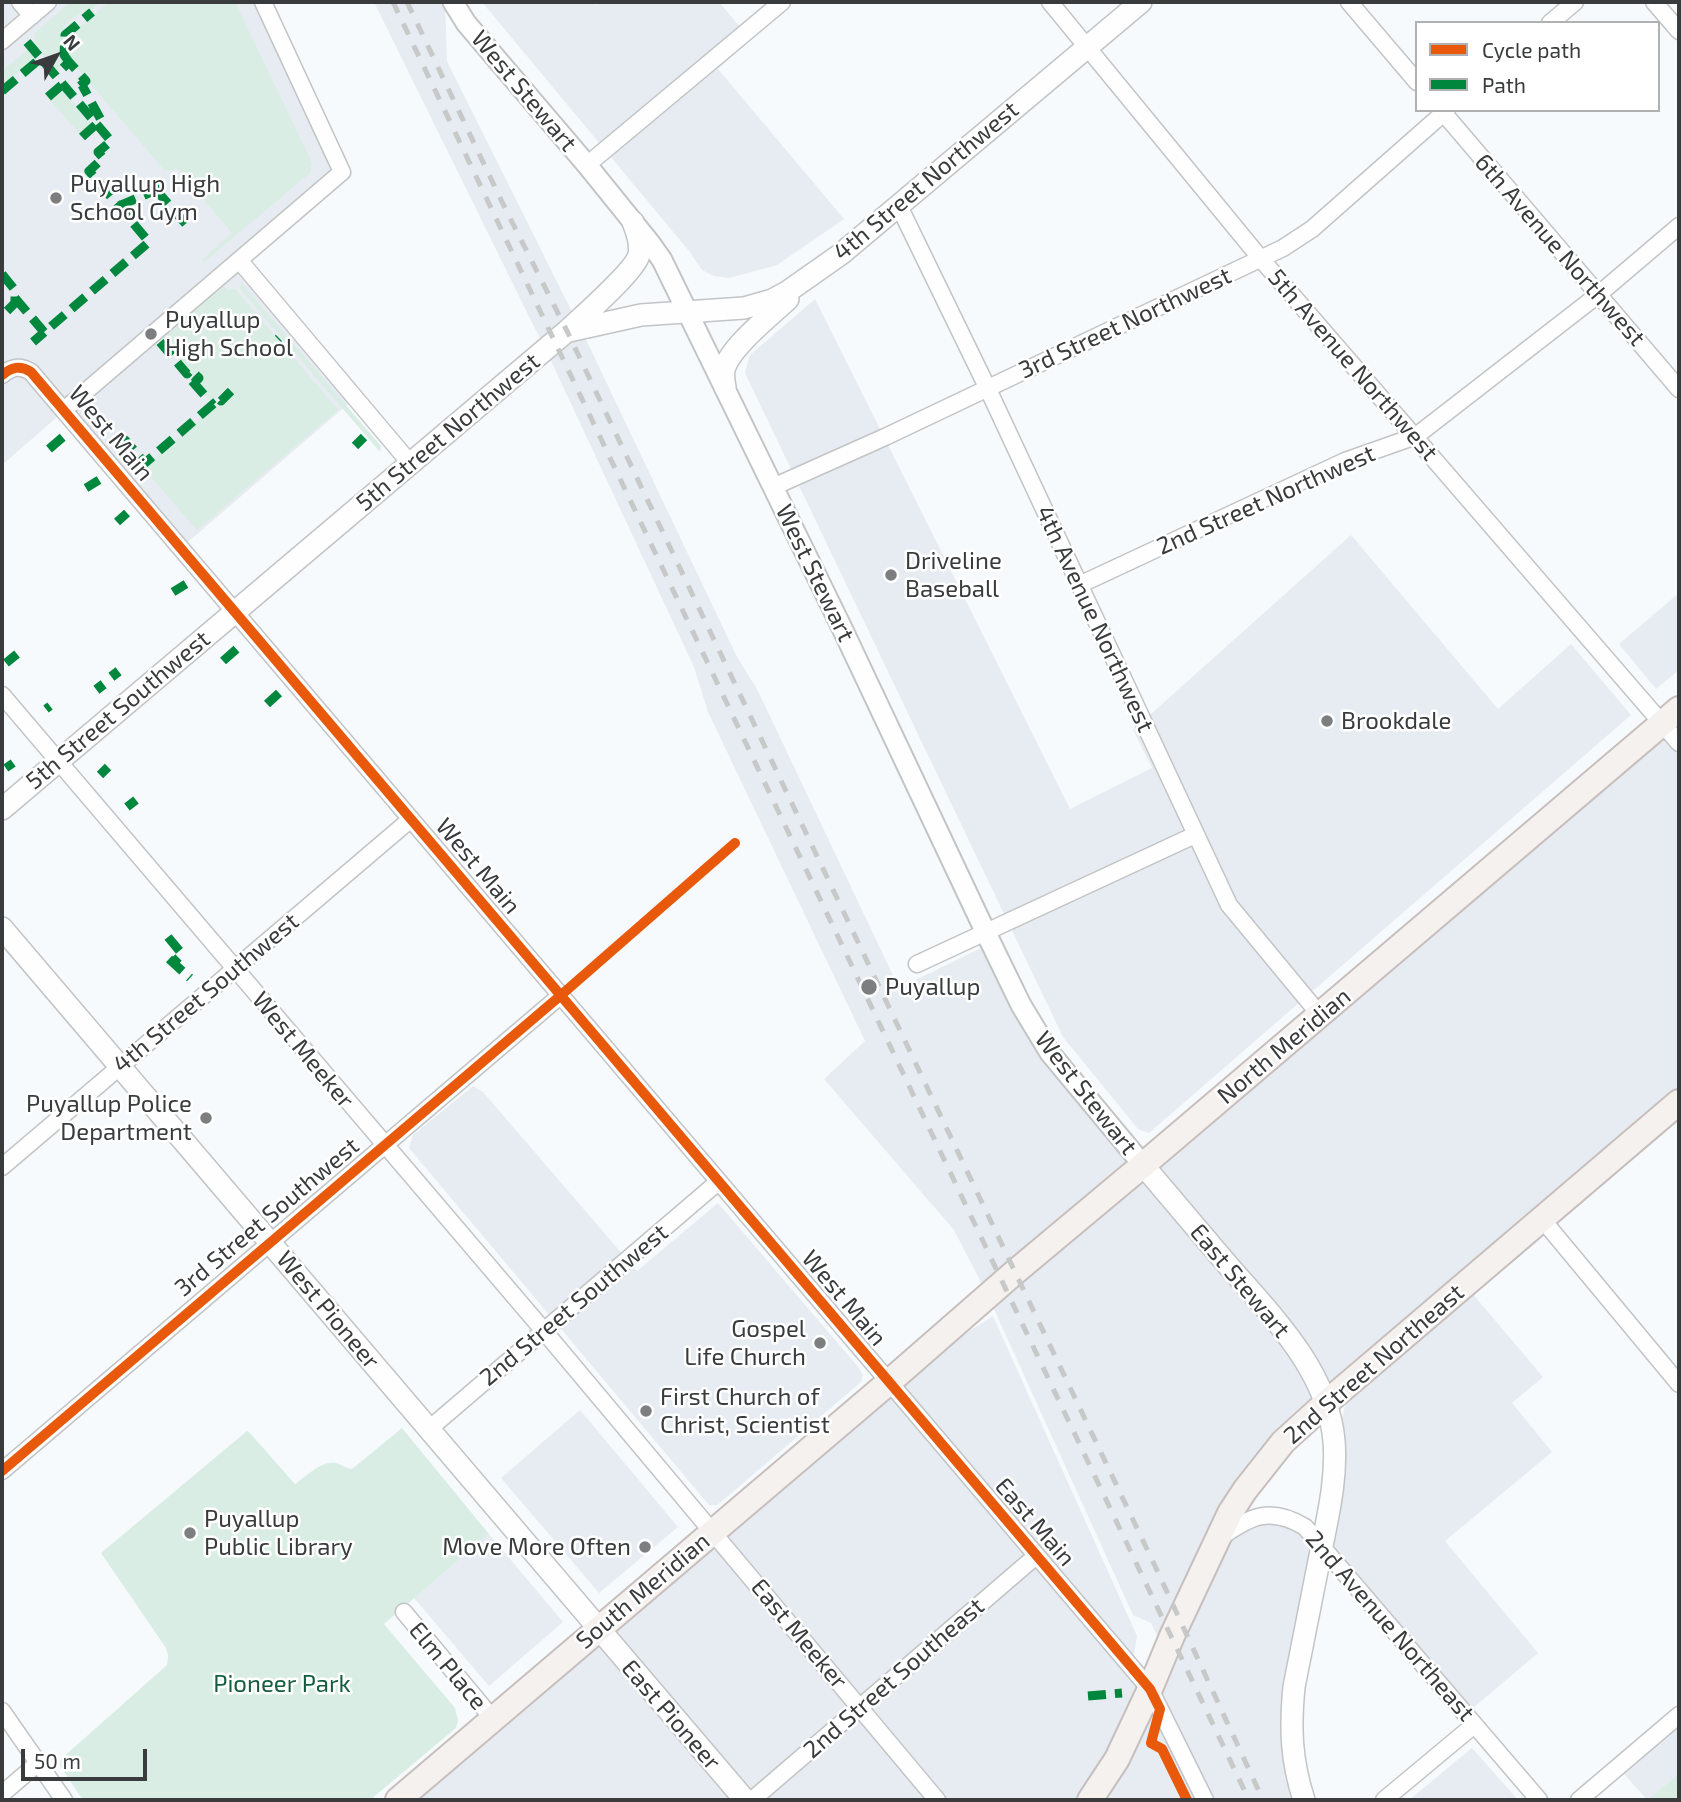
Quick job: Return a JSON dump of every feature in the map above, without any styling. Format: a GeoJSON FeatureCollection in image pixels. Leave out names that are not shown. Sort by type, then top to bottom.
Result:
{"type":"FeatureCollection","features":[{"type":"Feature","properties":{"kind":"main road","name":"4th Street Northwest"},"geometry":{"type":"LineString","coordinates":[[688,312],[761,304],[787,292],[814,274],[1141,2]]}},
{"type":"Feature","properties":{"kind":"main road"},"geometry":{"type":"LineString","coordinates":[[567,331],[635,263],[639,238],[634,222]]}},
{"type":"Feature","properties":{"kind":"main road"},"geometry":{"type":"LineString","coordinates":[[725,387],[724,370],[729,359],[814,274]]}},
{"type":"Feature","properties":{"kind":"main road","name":"5th Street Northwest"},"geometry":{"type":"LineString","coordinates":[[234,611],[567,331],[641,315],[688,312]]}},
{"type":"Feature","properties":{"kind":"main road","name":"5th Street Southwest"},"geometry":{"type":"LineString","coordinates":[[2,809],[234,611]]}},
{"type":"Feature","properties":{"kind":"main road","name":"North Meridian"},"geometry":{"type":"LineString","coordinates":[[888,1383],[1015,1272],[1671,716]]}},
{"type":"Feature","properties":{"kind":"main road","name":"West Pioneer"},"geometry":{"type":"LineString","coordinates":[[2,928],[598,1629]]}},
{"type":"Feature","properties":{"kind":"main road","name":"2nd Street Northeast"},"geometry":{"type":"LineString","coordinates":[[1090,1800],[1117,1759],[1230,1513],[1283,1442],[1679,1102]]}},
{"type":"Feature","properties":{"kind":"main road","name":"East Stewart"},"geometry":{"type":"LineString","coordinates":[[1143,1165],[1285,1333],[1311,1372],[1326,1403]]}},
{"type":"Feature","properties":{"kind":"main road","name":"South Meridian"},"geometry":{"type":"LineString","coordinates":[[398,1800],[888,1383]]}},
{"type":"Feature","properties":{"kind":"main road"},"geometry":{"type":"LineString","coordinates":[[1304,1800],[1294,1763],[1291,1716],[1294,1687],[1330,1506],[1334,1440],[1326,1403]]}},
{"type":"Feature","properties":{"kind":"main road","name":"East Pioneer"},"geometry":{"type":"LineString","coordinates":[[598,1629],[745,1800]]}},
{"type":"Feature","properties":{"kind":"street"},"geometry":{"type":"LineString","coordinates":[[20,2],[32,16]]}},
{"type":"Feature","properties":{"kind":"street"},"geometry":{"type":"LineString","coordinates":[[2,41],[48,2]]}},
{"type":"Feature","properties":{"kind":"street"},"geometry":{"type":"LineString","coordinates":[[64,410],[342,172],[263,2]]}},
{"type":"Feature","properties":{"kind":"street","name":"West Stewart"},"geometry":{"type":"LineString","coordinates":[[453,2],[466,23],[587,165],[662,260],[847,638],[1021,1005],[1050,1053],[1143,1165]]}},
{"type":"Feature","properties":{"kind":"street"},"geometry":{"type":"LineString","coordinates":[[587,165],[782,2]]}},
{"type":"Feature","properties":{"kind":"street","name":"5th Avenue Northwest"},"geometry":{"type":"LineString","coordinates":[[1050,2],[1261,259],[1416,436],[1671,716],[1679,743]]}},
{"type":"Feature","properties":{"kind":"street"},"geometry":{"type":"LineString","coordinates":[[1349,2],[1415,80]]}},
{"type":"Feature","properties":{"kind":"street"},"geometry":{"type":"LineString","coordinates":[[1552,21],[1575,2]]}},
{"type":"Feature","properties":{"kind":"street"},"geometry":{"type":"LineString","coordinates":[[1654,2],[1679,31]]}},
{"type":"Feature","properties":{"kind":"street","name":"3rd Street Northwest"},"geometry":{"type":"LineString","coordinates":[[774,487],[1285,247],[1312,229],[1443,112]]}},
{"type":"Feature","properties":{"kind":"street","name":"6th Avenue Northwest"},"geometry":{"type":"LineString","coordinates":[[1445,112],[1679,389]]}},
{"type":"Feature","properties":{"kind":"street","name":"4th Avenue Northwest"},"geometry":{"type":"LineString","coordinates":[[899,206],[987,387],[1229,905],[1320,1015]]}},
{"type":"Feature","properties":{"kind":"street","name":"2nd Street Northwest"},"geometry":{"type":"LineString","coordinates":[[1079,585],[1346,461],[1416,436],[1599,294],[1679,226]]}},
{"type":"Feature","properties":{"kind":"street"},"geometry":{"type":"LineString","coordinates":[[239,260],[410,463]]}},
{"type":"Feature","properties":{"kind":"street","name":"West Main"},"geometry":{"type":"LineString","coordinates":[[2,375],[13,368],[27,370],[64,410],[888,1383]]}},
{"type":"Feature","properties":{"kind":"street","name":"West Meeker"},"geometry":{"type":"LineString","coordinates":[[2,695],[713,1532]]}},
{"type":"Feature","properties":{"kind":"street","name":"4th Street Southwest"},"geometry":{"type":"LineString","coordinates":[[2,1167],[411,819]]}},
{"type":"Feature","properties":{"kind":"street"},"geometry":{"type":"LineString","coordinates":[[918,964],[1195,835]]}},
{"type":"Feature","properties":{"kind":"street","name":"3rd Street Southwest"},"geometry":{"type":"LineString","coordinates":[[2,1471],[560,996]]}},
{"type":"Feature","properties":{"kind":"street","name":"2nd Street Southwest"},"geometry":{"type":"LineString","coordinates":[[429,1429],[718,1182]]}},
{"type":"Feature","properties":{"kind":"street"},"geometry":{"type":"LineString","coordinates":[[1542,1219],[1679,1384]]}},
{"type":"Feature","properties":{"kind":"street","name":"East Main"},"geometry":{"type":"LineString","coordinates":[[888,1383],[1150,1689],[1205,1800]]}},
{"type":"Feature","properties":{"kind":"street","name":"2nd Avenue Northeast"},"geometry":{"type":"LineString","coordinates":[[1216,1541],[1250,1518],[1285,1517],[1306,1527],[1539,1800]]}},
{"type":"Feature","properties":{"kind":"street","name":"East Meeker"},"geometry":{"type":"LineString","coordinates":[[713,1532],[937,1800]]}},
{"type":"Feature","properties":{"kind":"street","name":"2nd Street Southeast"},"geometry":{"type":"LineString","coordinates":[[752,1800],[1036,1556]]}},
{"type":"Feature","properties":{"kind":"street","name":"Elm Place"},"geometry":{"type":"LineString","coordinates":[[404,1612],[493,1719]]}},
{"type":"Feature","properties":{"kind":"street"},"geometry":{"type":"LineString","coordinates":[[2,1711],[64,1800]]}},
{"type":"Feature","properties":{"kind":"street"},"geometry":{"type":"LineString","coordinates":[[1578,1800],[1679,1715]]}},
{"type":"Feature","properties":{"kind":"street"},"geometry":{"type":"LineString","coordinates":[[1384,1800],[1475,1725]]}},
{"type":"Feature","properties":{"kind":"street"},"geometry":{"type":"LineString","coordinates":[[2,1794],[38,1763]]}},
{"type":"Feature","properties":{"kind":"shaded area","name":"Puyallup High School"},"geometry":{"type":"Polygon","coordinates":[[[2,2],[263,2],[342,172],[239,261],[355,398],[181,548],[64,411],[2,465],[2,2]]]}},
{"type":"Feature","properties":{"kind":"shaded area"},"geometry":{"type":"Polygon","coordinates":[[[374,2],[445,2],[447,61],[590,348],[737,657],[757,689],[899,988],[991,943],[1021,1005],[1143,1165],[1662,723],[1679,743],[1679,1102],[1465,1285],[1543,1377],[1512,1403],[1552,1452],[1445,1541],[1538,1653],[1466,1714],[1322,1546],[1294,1687],[1304,1800],[398,1800],[888,1383],[993,1316],[1137,1636],[1132,1668],[1149,1688],[1165,1653],[1151,1623],[1133,1615],[988,1296],[954,1230],[824,1079],[865,1041],[708,712],[694,667],[552,363],[374,2]],[[1348,1398],[1326,1403],[1217,1539],[1271,1516],[1321,1545],[1348,1398]]]}},
{"type":"Feature","properties":{"kind":"shaded area"},"geometry":{"type":"Polygon","coordinates":[[[482,2],[594,2],[597,5],[601,2],[719,2],[751,40],[718,69],[844,219],[777,265],[729,278],[714,276],[702,270],[482,2]]]}},
{"type":"Feature","properties":{"kind":"shaded area"},"geometry":{"type":"Polygon","coordinates":[[[815,299],[1070,809],[1152,768],[1133,730],[1351,535],[1498,709],[1571,644],[1631,715],[1149,1133],[1138,1129],[1063,1037],[745,373],[750,355],[815,299]]]}},
{"type":"Feature","properties":{"kind":"shaded area"},"geometry":{"type":"Polygon","coordinates":[[[1679,593],[1679,670],[1656,689],[1619,644],[1679,593]]]}},
{"type":"Feature","properties":{"kind":"shaded area"},"geometry":{"type":"Polygon","coordinates":[[[473,1086],[483,1092],[637,1271],[718,1203],[859,1368],[863,1375],[861,1382],[721,1502],[709,1505],[409,1148],[413,1135],[473,1086]]]}},
{"type":"Feature","properties":{"kind":"shaded area"},"geometry":{"type":"Polygon","coordinates":[[[580,1410],[678,1527],[599,1593],[501,1478],[580,1410]]]}},
{"type":"Feature","properties":{"kind":"shaded area"},"geometry":{"type":"Polygon","coordinates":[[[489,1534],[563,1622],[489,1686],[414,1598],[489,1534]]]}},
{"type":"Feature","properties":{"kind":"shaded area"},"geometry":{"type":"Polygon","coordinates":[[[1679,1715],[1679,1800],[1647,1800],[1618,1767],[1679,1715]]]}},
{"type":"Feature","properties":{"kind":"shaded area"},"geometry":{"type":"Polygon","coordinates":[[[1472,1748],[1518,1800],[1409,1800],[1472,1748]]]}},
{"type":"Feature","properties":{"kind":"green space"},"geometry":{"type":"Polygon","coordinates":[[[70,2],[99,2],[91,10],[79,13],[64,26],[61,66],[56,71],[34,44],[35,33],[70,2]]]}},
{"type":"Feature","properties":{"kind":"green space"},"geometry":{"type":"Polygon","coordinates":[[[109,2],[235,2],[312,163],[310,173],[204,262],[202,260],[232,233],[178,169],[165,171],[65,54],[68,37],[109,2]]]}},
{"type":"Feature","properties":{"kind":"green space"},"geometry":{"type":"Polygon","coordinates":[[[28,50],[34,58],[2,86],[2,71],[28,50]]]}},
{"type":"Feature","properties":{"kind":"green space"},"geometry":{"type":"Polygon","coordinates":[[[58,90],[62,90],[90,122],[80,134],[49,99],[58,90]]]}},
{"type":"Feature","properties":{"kind":"green space"},"geometry":{"type":"Polygon","coordinates":[[[242,284],[381,446],[380,452],[240,289],[242,284]]]}},
{"type":"Feature","properties":{"kind":"green space"},"geometry":{"type":"Polygon","coordinates":[[[224,286],[227,290],[235,289],[338,410],[197,530],[143,468],[232,392],[228,387],[211,402],[194,381],[196,378],[171,350],[168,334],[224,286]]]}},
{"type":"Feature","properties":{"kind":"green space","name":"Pioneer Park"},"geometry":{"type":"Polygon","coordinates":[[[402,1428],[489,1534],[384,1624],[455,1708],[458,1720],[456,1728],[370,1800],[83,1800],[60,1766],[61,1759],[167,1665],[168,1656],[166,1648],[101,1553],[247,1431],[295,1484],[325,1464],[336,1463],[352,1469],[402,1428]]]}},
{"type":"Feature","properties":{"kind":"green space"},"geometry":{"type":"Polygon","coordinates":[[[1679,1774],[1679,1800],[1649,1799],[1679,1774]]]}},
{"type":"Feature","properties":{"kind":"railway"},"geometry":{"type":"LineString","coordinates":[[393,2],[1249,1800]]}},
{"type":"Feature","properties":{"kind":"railway"},"geometry":{"type":"LineString","coordinates":[[407,2],[567,331],[1155,1566],[1263,1800]]}},
{"type":"Feature","properties":{"kind":"marked path"},"geometry":{"type":"LineString","coordinates":[[69,62],[64,55],[65,35],[92,12]]}},
{"type":"Feature","properties":{"kind":"marked path"},"geometry":{"type":"LineString","coordinates":[[27,42],[111,141],[98,152],[103,158],[89,171],[149,242],[33,342]]}},
{"type":"Feature","properties":{"kind":"marked path"},"geometry":{"type":"LineString","coordinates":[[2,91],[41,58]]}},
{"type":"Feature","properties":{"kind":"marked path"},"geometry":{"type":"LineString","coordinates":[[63,68],[69,62],[86,81],[80,86]]}},
{"type":"Feature","properties":{"kind":"marked path"},"geometry":{"type":"LineString","coordinates":[[48,97],[63,84]]}},
{"type":"Feature","properties":{"kind":"marked path"},"geometry":{"type":"LineString","coordinates":[[82,85],[101,120],[82,137]]}},
{"type":"Feature","properties":{"kind":"marked path"},"geometry":{"type":"LineString","coordinates":[[119,206],[163,187]]}},
{"type":"Feature","properties":{"kind":"marked path"},"geometry":{"type":"LineString","coordinates":[[156,190],[191,230]]}},
{"type":"Feature","properties":{"kind":"marked path"},"geometry":{"type":"LineString","coordinates":[[2,274],[15,290],[15,303],[7,311]]}},
{"type":"Feature","properties":{"kind":"marked path"},"geometry":{"type":"LineString","coordinates":[[15,298],[44,332]]}},
{"type":"Feature","properties":{"kind":"marked path"},"geometry":{"type":"LineString","coordinates":[[160,342],[187,374],[191,370],[199,378],[194,383]]}},
{"type":"Feature","properties":{"kind":"marked path"},"geometry":{"type":"LineString","coordinates":[[192,381],[213,405]]}},
{"type":"Feature","properties":{"kind":"marked path"},"geometry":{"type":"LineString","coordinates":[[121,443],[125,440],[145,463],[231,391]]}},
{"type":"Feature","properties":{"kind":"marked path"},"geometry":{"type":"LineString","coordinates":[[49,449],[63,437]]}},
{"type":"Feature","properties":{"kind":"marked path"},"geometry":{"type":"LineString","coordinates":[[355,446],[364,437]]}},
{"type":"Feature","properties":{"kind":"marked path"},"geometry":{"type":"LineString","coordinates":[[86,488],[99,480]]}},
{"type":"Feature","properties":{"kind":"marked path"},"geometry":{"type":"LineString","coordinates":[[117,522],[127,513]]}},
{"type":"Feature","properties":{"kind":"marked path"},"geometry":{"type":"LineString","coordinates":[[173,592],[186,584]]}},
{"type":"Feature","properties":{"kind":"marked path"},"geometry":{"type":"LineString","coordinates":[[223,661],[240,646]]}},
{"type":"Feature","properties":{"kind":"marked path"},"geometry":{"type":"LineString","coordinates":[[6,663],[17,654]]}},
{"type":"Feature","properties":{"kind":"marked path"},"geometry":{"type":"LineString","coordinates":[[112,670],[118,678]]}},
{"type":"Feature","properties":{"kind":"marked path"},"geometry":{"type":"LineString","coordinates":[[97,683],[103,691]]}},
{"type":"Feature","properties":{"kind":"marked path"},"geometry":{"type":"LineString","coordinates":[[267,704],[279,693]]}},
{"type":"Feature","properties":{"kind":"marked path"},"geometry":{"type":"LineString","coordinates":[[46,709],[50,706]]}},
{"type":"Feature","properties":{"kind":"marked path"},"geometry":{"type":"LineString","coordinates":[[7,762],[12,769]]}},
{"type":"Feature","properties":{"kind":"marked path"},"geometry":{"type":"LineString","coordinates":[[100,775],[108,767]]}},
{"type":"Feature","properties":{"kind":"marked path"},"geometry":{"type":"LineString","coordinates":[[127,807],[136,800]]}},
{"type":"Feature","properties":{"kind":"marked path"},"geometry":{"type":"LineString","coordinates":[[168,937],[182,954],[173,963]]}},
{"type":"Feature","properties":{"kind":"marked path"},"geometry":{"type":"LineString","coordinates":[[169,959],[190,978]]}},
{"type":"Feature","properties":{"kind":"marked path"},"geometry":{"type":"LineString","coordinates":[[1088,1696],[1122,1693]]}},
{"type":"Feature","properties":{"kind":"cycle path"},"geometry":{"type":"LineString","coordinates":[[2,375],[16,368],[31,372],[1150,1689],[1160,1709],[1151,1743],[1162,1749],[1187,1800]]}},
{"type":"Feature","properties":{"kind":"cycle path"},"geometry":{"type":"LineString","coordinates":[[2,1471],[560,996],[735,843]]}},
{"type":"Feature","properties":{"kind":"place","name":"Puyallup High School Gym"},"geometry":{"type":"Point","coordinates":[56,198]}},
{"type":"Feature","properties":{"kind":"place","name":"Puyallup High School"},"geometry":{"type":"Point","coordinates":[151,334]}},
{"type":"Feature","properties":{"kind":"place","name":"Driveline Baseball"},"geometry":{"type":"Point","coordinates":[891,575]}},
{"type":"Feature","properties":{"kind":"place","name":"Brookdale"},"geometry":{"type":"Point","coordinates":[1327,721]}},
{"type":"Feature","properties":{"kind":"place","name":"Puyallup"},"geometry":{"type":"Point","coordinates":[869,987]}},
{"type":"Feature","properties":{"kind":"place","name":"Puyallup Police Department"},"geometry":{"type":"Point","coordinates":[206,1118]}},
{"type":"Feature","properties":{"kind":"place","name":"Gospel Life Church"},"geometry":{"type":"Point","coordinates":[820,1343]}},
{"type":"Feature","properties":{"kind":"place","name":"First Church of Christ, Scientist"},"geometry":{"type":"Point","coordinates":[646,1411]}},
{"type":"Feature","properties":{"kind":"place","name":"Puyallup Public Library"},"geometry":{"type":"Point","coordinates":[190,1533]}},
{"type":"Feature","properties":{"kind":"place","name":"Move More Often"},"geometry":{"type":"Point","coordinates":[645,1547]}}]}
